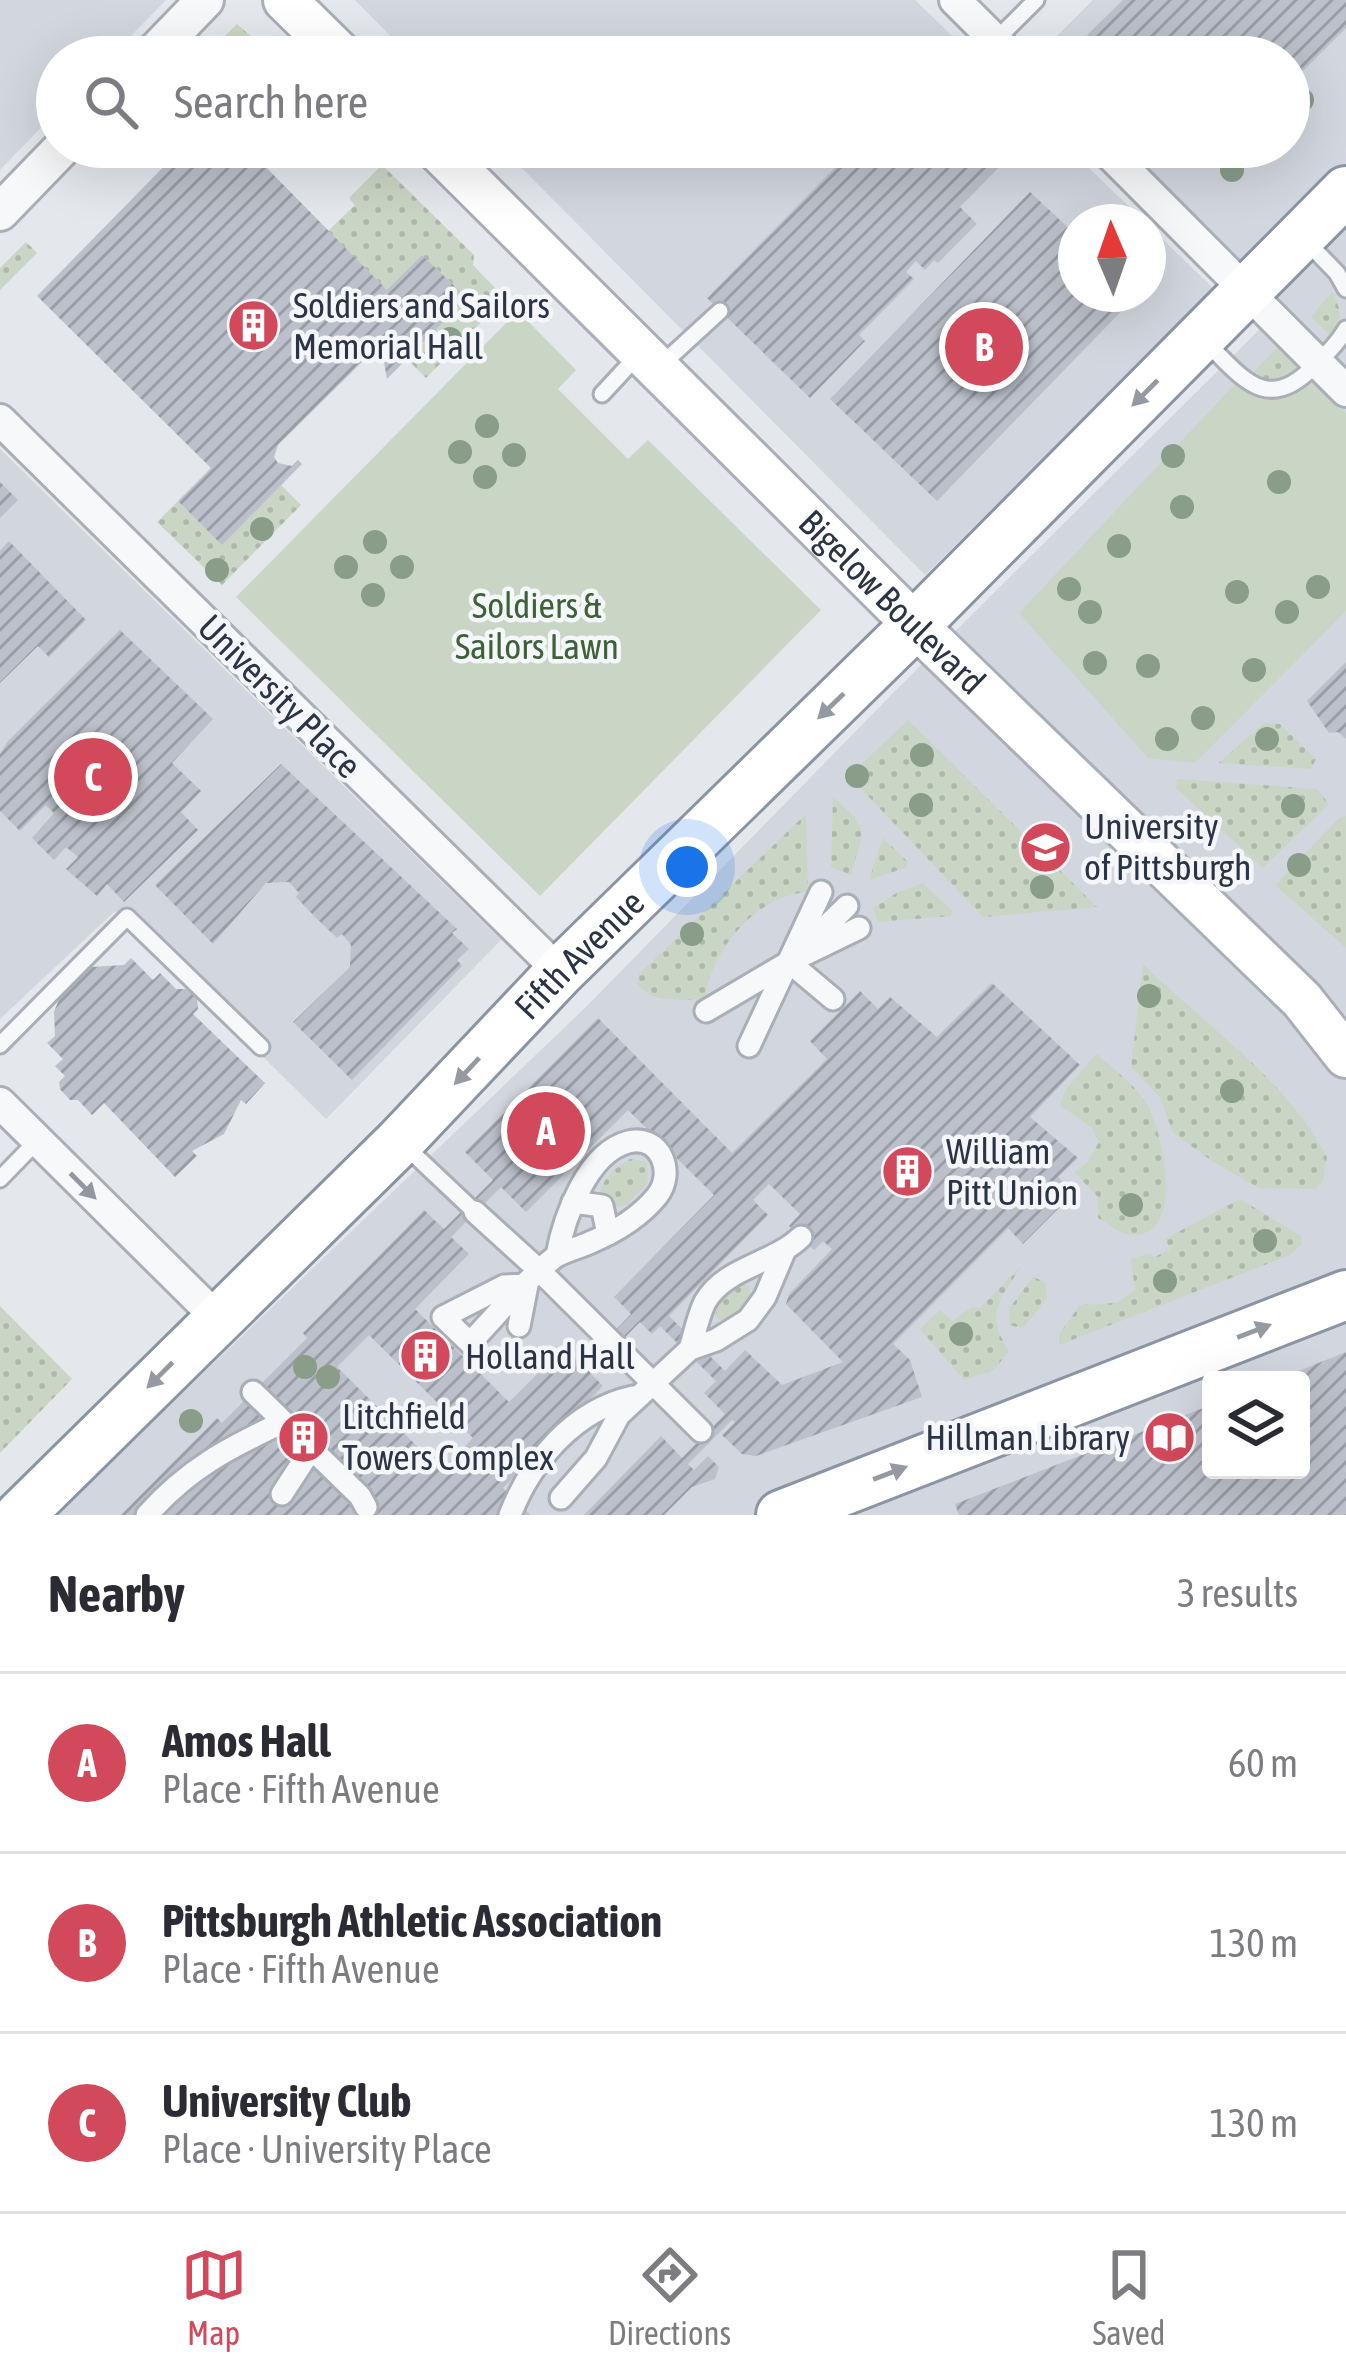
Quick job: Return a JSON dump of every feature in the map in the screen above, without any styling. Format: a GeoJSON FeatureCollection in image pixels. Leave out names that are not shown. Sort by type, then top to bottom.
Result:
{"type":"FeatureCollection","features":[{"type":"Feature","properties":{"kind":"highway","name":"Fifth Avenue"},"geometry":{"type":"LineString","coordinates":[[20,1515],[400,1141],[560,973],[915,625],[1346,191]]}},
{"type":"Feature","properties":{"kind":"highway"},"geometry":{"type":"LineString","coordinates":[[781,1515],[1346,1295]]}},
{"type":"Feature","properties":{"kind":"main road"},"geometry":{"type":"LineString","coordinates":[[285,0],[322,36]]}},
{"type":"Feature","properties":{"kind":"main road","name":"Bigelow Boulevard"},"geometry":{"type":"LineString","coordinates":[[456,168],[915,625],[1302,1000],[1346,1056]]}},
{"type":"Feature","properties":{"kind":"street"},"geometry":{"type":"LineString","coordinates":[[170,36],[205,0]]}},
{"type":"Feature","properties":{"kind":"street"},"geometry":{"type":"LineString","coordinates":[[955,0],[987,36]]}},
{"type":"Feature","properties":{"kind":"street"},"geometry":{"type":"LineString","coordinates":[[0,212],[43,168]]}},
{"type":"Feature","properties":{"kind":"street"},"geometry":{"type":"LineString","coordinates":[[1124,168],[1346,391]]}},
{"type":"Feature","properties":{"kind":"street","name":"University Place"},"geometry":{"type":"LineString","coordinates":[[0,420],[560,973]]}},
{"type":"Feature","properties":{"kind":"street"},"geometry":{"type":"LineString","coordinates":[[749,1046],[821,892]]}},
{"type":"Feature","properties":{"kind":"street"},"geometry":{"type":"LineString","coordinates":[[789,962],[847,906]]}},
{"type":"Feature","properties":{"kind":"street"},"geometry":{"type":"LineString","coordinates":[[706,1011],[789,962],[860,928]]}},
{"type":"Feature","properties":{"kind":"street"},"geometry":{"type":"LineString","coordinates":[[789,962],[833,999]]}},
{"type":"Feature","properties":{"kind":"street"},"geometry":{"type":"LineString","coordinates":[[0,1103],[217,1318]]}},
{"type":"Feature","properties":{"kind":"street"},"geometry":{"type":"LineString","coordinates":[[519,1326],[534,1278],[557,1255],[608,1234],[653,1202],[668,1174],[660,1148],[643,1141],[618,1147],[604,1157],[564,1219],[557,1255]]}},
{"type":"Feature","properties":{"kind":"street"},"geometry":{"type":"LineString","coordinates":[[668,1174],[692,1173]]}},
{"type":"Feature","properties":{"kind":"street"},"geometry":{"type":"LineString","coordinates":[[573,1202],[602,1206],[608,1234]]}},
{"type":"Feature","properties":{"kind":"street"},"geometry":{"type":"LineString","coordinates":[[475,1212],[646,1390],[701,1431]]}},
{"type":"Feature","properties":{"kind":"street"},"geometry":{"type":"LineString","coordinates":[[561,1498],[596,1458],[619,1414],[690,1348],[711,1294],[737,1272],[793,1245],[748,1320],[716,1340],[690,1348]]}},
{"type":"Feature","properties":{"kind":"street"},"geometry":{"type":"LineString","coordinates":[[510,1515],[536,1464],[563,1436],[608,1405],[646,1390]]}},
{"type":"Feature","properties":{"kind":"street"},"geometry":{"type":"LineString","coordinates":[[253,1392],[366,1502]]}},
{"type":"Feature","properties":{"kind":"street"},"geometry":{"type":"LineString","coordinates":[[147,1515],[189,1472],[212,1456],[283,1422]]}},
{"type":"Feature","properties":{"kind":"street"},"geometry":{"type":"LineString","coordinates":[[282,1494],[310,1451]]}},
{"type":"Feature","properties":{"kind":"lane"},"geometry":{"type":"LineString","coordinates":[[1011,36],[1036,0]]}},
{"type":"Feature","properties":{"kind":"lane"},"geometry":{"type":"LineString","coordinates":[[1302,236],[1346,289]]}},
{"type":"Feature","properties":{"kind":"lane"},"geometry":{"type":"LineString","coordinates":[[602,394],[720,311]]}},
{"type":"Feature","properties":{"kind":"lane"},"geometry":{"type":"LineString","coordinates":[[1201,337],[1258,389],[1276,391],[1292,386],[1318,363],[1346,329]]}},
{"type":"Feature","properties":{"kind":"lane"},"geometry":{"type":"LineString","coordinates":[[0,1045],[127,916],[260,1046]]}},
{"type":"Feature","properties":{"kind":"lane"},"geometry":{"type":"LineString","coordinates":[[0,1179],[38,1141]]}},
{"type":"Feature","properties":{"kind":"lane"},"geometry":{"type":"LineString","coordinates":[[400,1141],[475,1212]]}},
{"type":"Feature","properties":{"kind":"shaded area"},"geometry":{"type":"Polygon","coordinates":[[[0,0],[166,0],[131,36],[36,36],[36,133],[0,170],[0,0]]]}},
{"type":"Feature","properties":{"kind":"shaded area"},"geometry":{"type":"Polygon","coordinates":[[[355,0],[915,0],[952,36],[390,36],[355,0]]]}},
{"type":"Feature","properties":{"kind":"shaded area","name":"University of Pittsburgh"},"geometry":{"type":"Polygon","coordinates":[[[1093,0],[1346,0],[1346,1515],[55,1515],[588,1005],[898,688],[1276,313],[1134,168],[1310,168],[1310,36],[1057,36],[1093,0]]]}},
{"type":"Feature","properties":{"kind":"shaded area"},"geometry":{"type":"Polygon","coordinates":[[[522,168],[1089,168],[1126,204],[1058,204],[1058,312],[1166,312],[1166,242],[1215,290],[925,575],[522,168]]]}},
{"type":"Feature","properties":{"kind":"shaded area"},"geometry":{"type":"Polygon","coordinates":[[[0,449],[501,940],[326,1119],[115,911],[0,1019],[0,449]]]}},
{"type":"Feature","properties":{"kind":"green space"},"geometry":{"type":"Polygon","coordinates":[[[237,24],[250,36],[225,36],[237,24]]]}},
{"type":"Feature","properties":{"kind":"green space"},"geometry":{"type":"Polygon","coordinates":[[[379,168],[385,168],[474,255],[473,265],[505,298],[426,378],[407,359],[467,298],[422,255],[387,290],[328,231],[355,205],[349,198],[379,168]]]}},
{"type":"Feature","properties":{"kind":"green space"},"geometry":{"type":"Polygon","coordinates":[[[26,242],[37,253],[0,290],[0,268],[26,242]]]}},
{"type":"Feature","properties":{"kind":"green space"},"geometry":{"type":"Polygon","coordinates":[[[1332,292],[1339,314],[1330,335],[1311,317],[1332,292]]]}},
{"type":"Feature","properties":{"kind":"green space","name":"Soldiers & Sailors Lawn"},"geometry":{"type":"Polygon","coordinates":[[[518,311],[576,370],[558,389],[628,459],[648,440],[821,610],[540,896],[236,597],[518,311]]]}},
{"type":"Feature","properties":{"kind":"green space"},"geometry":{"type":"Polygon","coordinates":[[[1278,347],[1299,368],[1289,378],[1261,380],[1254,372],[1278,347]]]}},
{"type":"Feature","properties":{"kind":"green space"},"geometry":{"type":"Polygon","coordinates":[[[1315,381],[1346,413],[1346,611],[1195,763],[1148,758],[1019,613],[1235,384],[1257,397],[1275,400],[1315,381]]]}},
{"type":"Feature","properties":{"kind":"green space"},"geometry":{"type":"Polygon","coordinates":[[[281,485],[301,505],[222,585],[157,522],[178,501],[222,544],[281,485]]]}},
{"type":"Feature","properties":{"kind":"green space"},"geometry":{"type":"Polygon","coordinates":[[[908,720],[1097,907],[983,917],[849,776],[908,720]]]}},
{"type":"Feature","properties":{"kind":"green space"},"geometry":{"type":"Polygon","coordinates":[[[1264,723],[1280,724],[1316,759],[1311,769],[1219,763],[1264,723]]]}},
{"type":"Feature","properties":{"kind":"green space"},"geometry":{"type":"Polygon","coordinates":[[[1177,779],[1317,789],[1329,804],[1263,868],[1176,788],[1177,779]]]}},
{"type":"Feature","properties":{"kind":"green space"},"geometry":{"type":"Polygon","coordinates":[[[833,797],[854,816],[861,831],[851,875],[831,867],[833,797]]]}},
{"type":"Feature","properties":{"kind":"green space"},"geometry":{"type":"Polygon","coordinates":[[[806,814],[808,892],[771,903],[739,928],[716,962],[705,999],[660,998],[637,984],[639,974],[806,814]]]}},
{"type":"Feature","properties":{"kind":"green space"},"geometry":{"type":"Polygon","coordinates":[[[1346,816],[1346,948],[1275,885],[1346,816]]]}},
{"type":"Feature","properties":{"kind":"green space"},"geometry":{"type":"Polygon","coordinates":[[[883,838],[907,861],[907,867],[869,880],[883,838]]]}},
{"type":"Feature","properties":{"kind":"green space"},"geometry":{"type":"Polygon","coordinates":[[[923,883],[952,911],[951,916],[878,922],[873,908],[923,883]]]}},
{"type":"Feature","properties":{"kind":"green space"},"geometry":{"type":"Polygon","coordinates":[[[1143,964],[1243,1054],[1310,1129],[1327,1157],[1323,1181],[1316,1189],[1259,1188],[1173,1133],[1160,1097],[1131,1067],[1143,964]]]}},
{"type":"Feature","properties":{"kind":"green space"},"geometry":{"type":"Polygon","coordinates":[[[1097,1054],[1140,1094],[1159,1136],[1166,1184],[1164,1207],[1157,1224],[1144,1234],[1123,1233],[1098,1218],[1098,1197],[1075,1173],[1099,1142],[1092,1128],[1060,1105],[1066,1089],[1097,1054]]]}},
{"type":"Feature","properties":{"kind":"green space"},"geometry":{"type":"Polygon","coordinates":[[[630,1159],[647,1162],[648,1182],[627,1205],[611,1208],[600,1196],[603,1183],[630,1159]]]}},
{"type":"Feature","properties":{"kind":"green space"},"geometry":{"type":"Polygon","coordinates":[[[1240,1199],[1301,1236],[1301,1245],[1290,1255],[1059,1345],[1059,1334],[1080,1305],[1117,1303],[1135,1290],[1131,1259],[1150,1253],[1155,1257],[1170,1249],[1165,1239],[1240,1199]]]}},
{"type":"Feature","properties":{"kind":"green space"},"geometry":{"type":"Polygon","coordinates":[[[1021,1266],[996,1316],[1009,1351],[994,1370],[964,1380],[920,1329],[940,1310],[952,1321],[972,1307],[980,1308],[1021,1266]]]}},
{"type":"Feature","properties":{"kind":"green space"},"geometry":{"type":"Polygon","coordinates":[[[1033,1277],[1045,1282],[1047,1298],[1023,1328],[1009,1325],[1009,1309],[1033,1277]]]}},
{"type":"Feature","properties":{"kind":"green space"},"geometry":{"type":"Polygon","coordinates":[[[741,1284],[750,1286],[750,1301],[729,1320],[718,1319],[721,1298],[741,1284]]]}},
{"type":"Feature","properties":{"kind":"green space"},"geometry":{"type":"Polygon","coordinates":[[[0,1306],[72,1379],[0,1453],[0,1306]]]}},
{"type":"Feature","properties":{"kind":"building"},"geometry":{"type":"Polygon","coordinates":[[[1123,0],[1346,0],[1346,28],[1310,64],[1310,36],[1087,35],[1123,0]]]}},
{"type":"Feature","properties":{"kind":"building","name":"Soldiers and Sailors Memorial Hall"},"geometry":{"type":"Polygon","coordinates":[[[162,168],[267,168],[387,290],[422,255],[467,298],[387,379],[383,357],[367,357],[278,445],[274,457],[278,463],[292,466],[298,460],[302,464],[222,545],[178,501],[211,468],[37,296],[162,168]]]}},
{"type":"Feature","properties":{"kind":"building"},"geometry":{"type":"Polygon","coordinates":[[[834,168],[998,168],[960,207],[977,224],[938,263],[934,260],[925,270],[916,261],[906,272],[914,279],[859,335],[865,341],[810,398],[707,298],[834,168]]]}},
{"type":"Feature","properties":{"kind":"building"},"geometry":{"type":"Polygon","coordinates":[[[1030,192],[1058,218],[1058,312],[1121,312],[937,501],[830,399],[1030,192]]]}},
{"type":"Feature","properties":{"kind":"building"},"geometry":{"type":"Polygon","coordinates":[[[0,482],[18,500],[0,518],[0,482]]]}},
{"type":"Feature","properties":{"kind":"building"},"geometry":{"type":"Polygon","coordinates":[[[9,541],[86,620],[49,657],[38,646],[0,683],[0,551],[9,541]]]}},
{"type":"Feature","properties":{"kind":"building"},"geometry":{"type":"Polygon","coordinates":[[[120,630],[213,719],[172,763],[201,791],[181,812],[198,830],[124,902],[107,884],[97,896],[66,869],[78,857],[66,847],[54,860],[32,838],[54,813],[46,805],[20,831],[0,811],[0,754],[8,741],[120,630]]]}},
{"type":"Feature","properties":{"kind":"building"},"geometry":{"type":"Polygon","coordinates":[[[1346,662],[1346,739],[1338,732],[1329,733],[1307,701],[1346,662]]]}},
{"type":"Feature","properties":{"kind":"building"},"geometry":{"type":"Polygon","coordinates":[[[281,764],[457,929],[452,933],[469,949],[457,960],[462,966],[352,1080],[293,1022],[350,967],[351,945],[342,934],[337,938],[315,917],[289,882],[266,883],[213,944],[155,885],[281,764]]]}},
{"type":"Feature","properties":{"kind":"building"},"geometry":{"type":"Polygon","coordinates":[[[131,958],[153,980],[160,973],[176,989],[186,989],[197,999],[193,1014],[265,1083],[246,1104],[241,1100],[224,1134],[192,1151],[197,1156],[175,1177],[104,1103],[92,1115],[78,1100],[70,1100],[60,1089],[65,1076],[55,1066],[63,1059],[47,1043],[55,1036],[54,1012],[61,994],[75,976],[91,967],[124,965],[131,958]]]}},
{"type":"Feature","properties":{"kind":"building"},"geometry":{"type":"Polygon","coordinates":[[[992,983],[1080,1065],[1030,1117],[1078,1158],[1058,1177],[1074,1193],[1023,1244],[1008,1228],[893,1344],[910,1360],[922,1397],[756,1456],[742,1454],[722,1435],[735,1422],[732,1420],[688,1464],[694,1470],[708,1456],[719,1467],[715,1479],[692,1487],[664,1515],[584,1515],[661,1436],[682,1458],[725,1414],[704,1393],[716,1381],[660,1326],[652,1334],[640,1322],[590,1373],[603,1386],[503,1488],[531,1515],[121,1515],[217,1418],[222,1423],[307,1338],[303,1333],[424,1210],[444,1229],[493,1180],[465,1152],[598,1018],[732,1153],[827,1059],[810,1041],[860,991],[878,1009],[890,997],[937,1037],[992,983]],[[628,1110],[526,1212],[501,1187],[451,1237],[469,1254],[415,1309],[509,1402],[564,1347],[581,1365],[601,1345],[631,1314],[614,1297],[714,1195],[628,1110]],[[769,1184],[753,1200],[768,1215],[669,1316],[725,1371],[745,1350],[782,1385],[843,1362],[786,1304],[789,1294],[832,1249],[823,1241],[814,1250],[789,1226],[800,1214],[769,1184]],[[369,1335],[337,1367],[441,1470],[473,1438],[369,1335]]]}},
{"type":"Feature","properties":{"kind":"building","name":"Hillman Library"},"geometry":{"type":"Polygon","coordinates":[[[1346,1352],[1346,1515],[959,1515],[955,1504],[1202,1408],[1202,1479],[1310,1479],[1310,1371],[1298,1371],[1346,1352]]]}},
{"type":"Feature","properties":{"kind":"place","name":"Soldiers and Sailors Memorial Hall"},"geometry":{"type":"Point","coordinates":[254,326]}},
{"type":"Feature","properties":{"kind":"place","name":"Pittsburgh Athletic Association"},"geometry":{"type":"Point","coordinates":[984,347]}},
{"type":"Feature","properties":{"kind":"place","name":"University Club"},"geometry":{"type":"Point","coordinates":[93,777]}},
{"type":"Feature","properties":{"kind":"place","name":"University of Pittsburgh"},"geometry":{"type":"Point","coordinates":[1045,847]}},
{"type":"Feature","properties":{"kind":"place","name":"Amos Hall"},"geometry":{"type":"Point","coordinates":[546,1131]}},
{"type":"Feature","properties":{"kind":"place","name":"William Pitt Union"},"geometry":{"type":"Point","coordinates":[907,1172]}},
{"type":"Feature","properties":{"kind":"place","name":"Holland Hall"},"geometry":{"type":"Point","coordinates":[426,1356]}},
{"type":"Feature","properties":{"kind":"place","name":"Litchfield Towers Complex"},"geometry":{"type":"Point","coordinates":[303,1437]}},
{"type":"Feature","properties":{"kind":"place","name":"Hillman Library"},"geometry":{"type":"Point","coordinates":[1169,1437]}}]}
